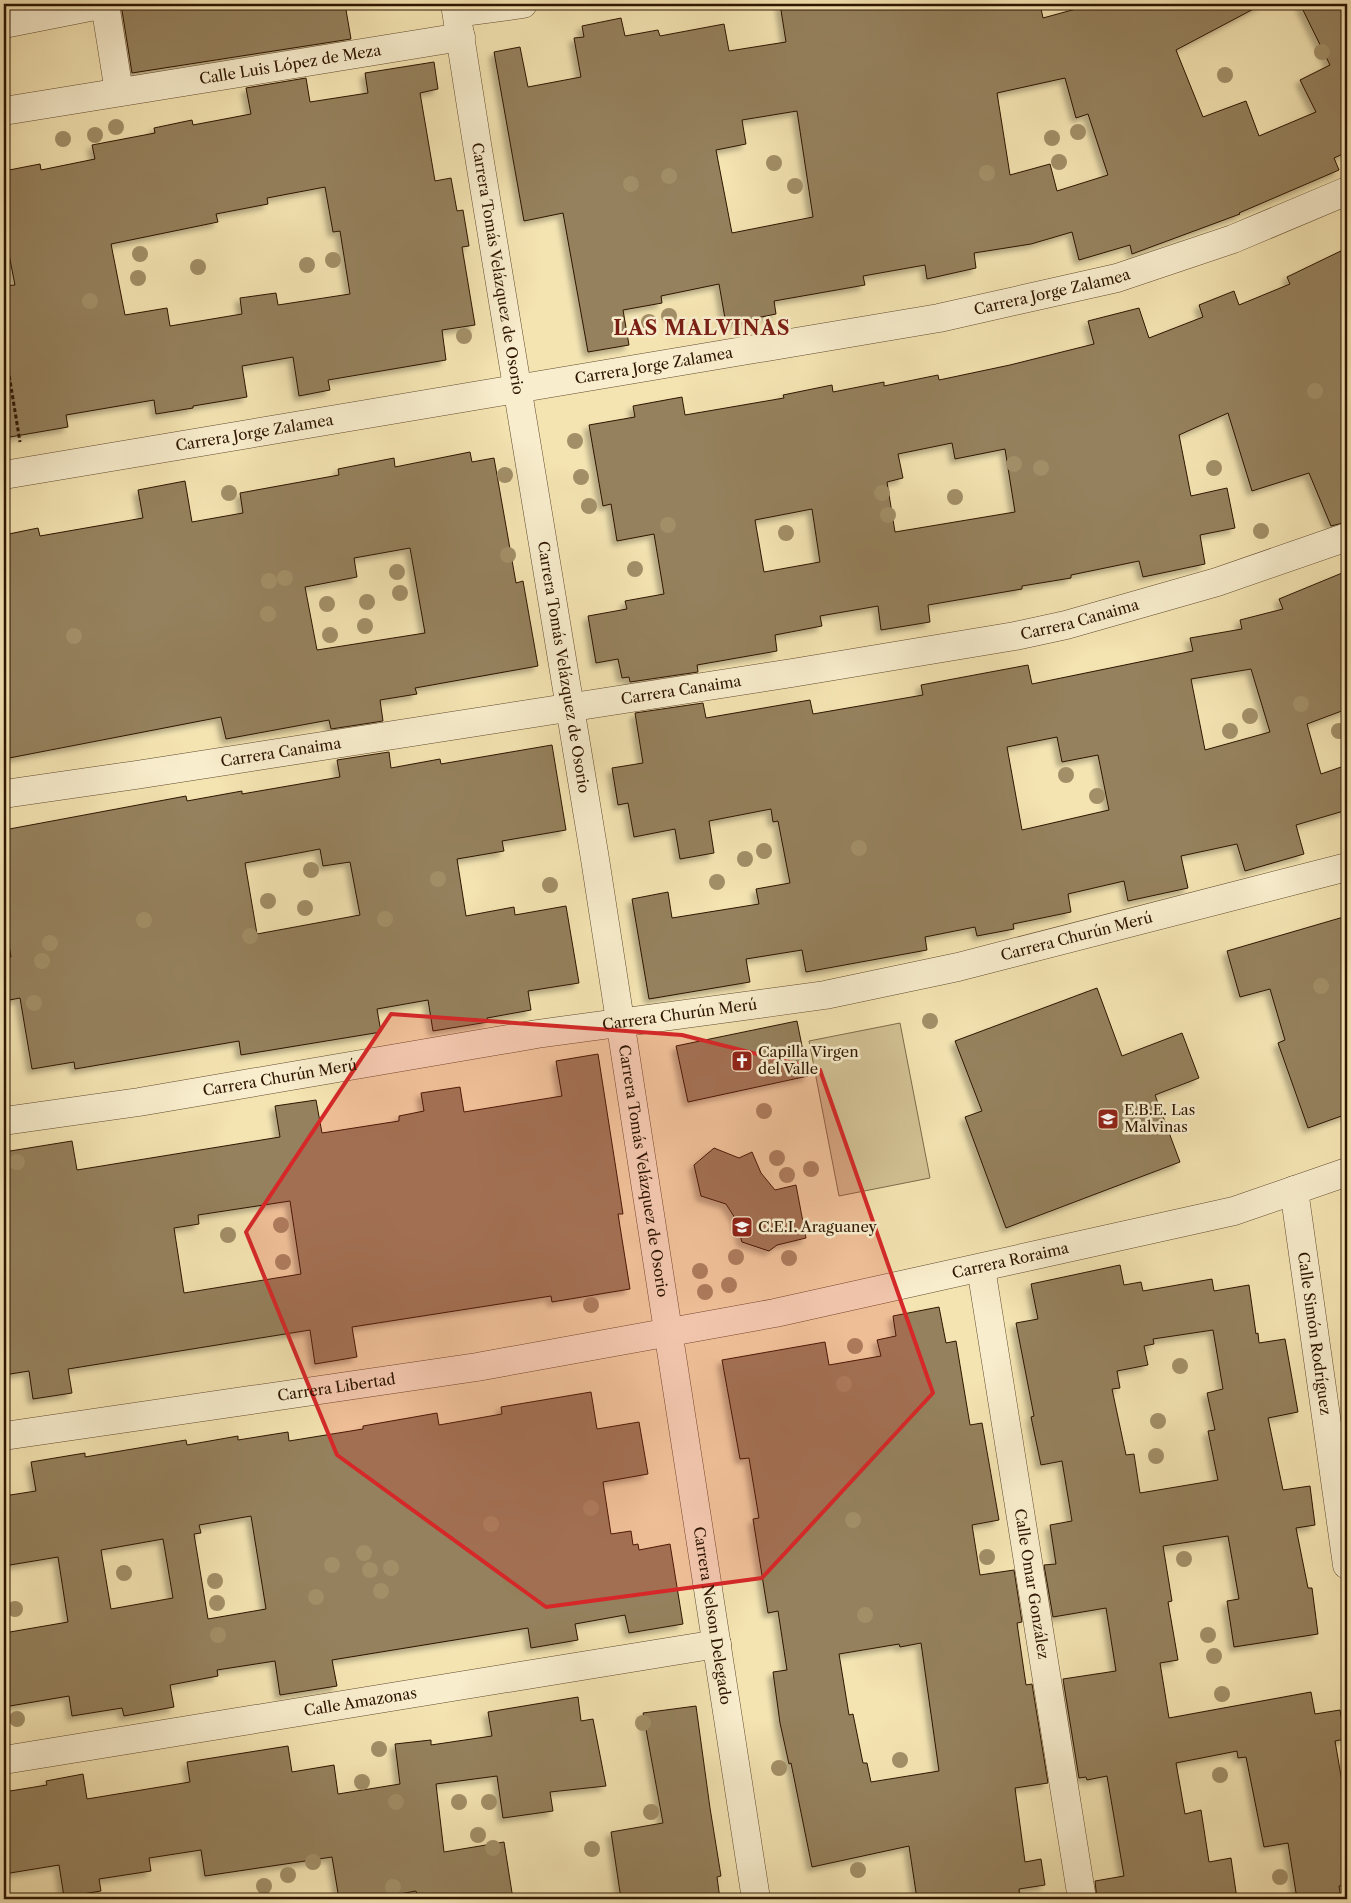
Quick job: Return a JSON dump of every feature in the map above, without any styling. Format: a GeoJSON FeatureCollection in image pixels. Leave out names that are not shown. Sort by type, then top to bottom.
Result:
{"type":"FeatureCollection","features":[{"type":"Feature","properties":{"kind":"street"},"geometry":{"type":"LineString","coordinates":[[4,24],[105,4],[119,92]]}},
{"type":"Feature","properties":{"kind":"street","name":"Calle Luis López de Meza"},"geometry":{"type":"LineString","coordinates":[[4,110],[119,92],[523,4]]}},
{"type":"Feature","properties":{"kind":"street","name":"Carrera Tomás Velázquez de Osorio"},"geometry":{"type":"LineString","coordinates":[[457,18],[570,708],[669,1332]]}},
{"type":"Feature","properties":{"kind":"street","name":"Carrera Jorge Zalamea"},"geometry":{"type":"LineString","coordinates":[[14,473],[939,318],[1117,278],[1225,242],[1347,191]]}},
{"type":"Feature","properties":{"kind":"street","name":"Carrera Canaima"},"geometry":{"type":"LineString","coordinates":[[4,794],[802,672],[1015,636],[1066,625],[1217,582],[1347,537]]}},
{"type":"Feature","properties":{"kind":"street","name":"Carrera Churún Merú"},"geometry":{"type":"LineString","coordinates":[[4,1121],[139,1102],[537,1034],[824,995],[898,981],[1347,867]]}},
{"type":"Feature","properties":{"kind":"street","name":"Carrera Roraima"},"geometry":{"type":"LineString","coordinates":[[669,1332],[775,1313],[1234,1211],[1347,1172]]}},
{"type":"Feature","properties":{"kind":"street","name":"Calle Simón Rodríguez"},"geometry":{"type":"LineString","coordinates":[[1294,1190],[1347,1565]]}},
{"type":"Feature","properties":{"kind":"street","name":"Calle Omar González"},"geometry":{"type":"LineString","coordinates":[[981,1268],[1082,1899]]}},
{"type":"Feature","properties":{"kind":"street","name":"Carrera Libertad"},"geometry":{"type":"LineString","coordinates":[[4,1436],[477,1366],[669,1332]]}},
{"type":"Feature","properties":{"kind":"street","name":"Carrera Nelson Delegado"},"geometry":{"type":"LineString","coordinates":[[669,1332],[756,1899]]}},
{"type":"Feature","properties":{"kind":"street","name":"Calle Amazonas"},"geometry":{"type":"LineString","coordinates":[[4,1760],[717,1644]]}},
{"type":"Feature","properties":{"kind":"path"},"geometry":{"type":"LineString","coordinates":[[4,344],[14,473]]}},
{"type":"Feature","properties":{"kind":"highlighted area"},"geometry":{"type":"Polygon","coordinates":[[[391,1014],[682,1035],[820,1070],[933,1393],[762,1578],[546,1607],[337,1455],[246,1232],[391,1014]]]}},
{"type":"Feature","properties":{"kind":"shaded area"},"geometry":{"type":"Polygon","coordinates":[[[900,1023],[930,1178],[839,1196],[809,1041],[900,1023]]]}},
{"type":"Feature","properties":{"kind":"building"},"geometry":{"type":"Polygon","coordinates":[[[121,4],[345,4],[351,39],[132,73],[121,4]]]}},
{"type":"Feature","properties":{"kind":"building"},"geometry":{"type":"Polygon","coordinates":[[[780,4],[1040,4],[1043,18],[1094,4],[1263,4],[1176,50],[1203,117],[1246,101],[1259,136],[1316,112],[1300,80],[1330,65],[1300,4],[1347,4],[1347,152],[1334,158],[1339,170],[1240,214],[1132,254],[1130,245],[1079,260],[1072,232],[1031,244],[974,253],[976,268],[927,279],[925,265],[863,276],[865,285],[774,301],[776,314],[726,324],[719,284],[661,296],[662,303],[623,310],[629,345],[588,352],[563,213],[524,221],[494,52],[520,47],[528,87],[581,77],[574,38],[584,37],[582,26],[621,18],[625,36],[658,30],[660,36],[724,24],[729,51],[786,42],[780,4]],[[1065,78],[997,93],[1010,175],[1050,164],[1057,191],[1108,175],[1088,114],[1076,118],[1065,78]],[[797,111],[742,120],[746,144],[716,150],[732,233],[813,217],[797,111]]]}},
{"type":"Feature","properties":{"kind":"building"},"geometry":{"type":"Polygon","coordinates":[[[434,62],[438,89],[420,93],[435,181],[451,178],[457,211],[463,210],[469,246],[462,247],[475,325],[442,330],[446,360],[328,380],[330,390],[299,396],[293,357],[242,366],[247,397],[156,414],[154,400],[66,415],[68,427],[4,438],[4,286],[15,285],[4,229],[4,171],[40,164],[41,170],[95,159],[92,145],[155,133],[154,128],[192,120],[193,125],[251,114],[246,88],[306,78],[310,102],[368,93],[365,73],[434,62]],[[325,187],[267,198],[268,204],[216,214],[218,222],[111,244],[125,315],[167,308],[170,326],[242,314],[240,298],[276,293],[278,305],[350,294],[340,231],[333,232],[325,187]]]}},
{"type":"Feature","properties":{"kind":"building"},"geometry":{"type":"Polygon","coordinates":[[[1347,248],[1347,522],[1331,526],[1309,473],[1252,491],[1228,413],[1179,435],[1191,496],[1227,488],[1235,528],[1200,535],[1205,564],[1143,577],[1139,561],[1071,575],[1071,578],[1022,586],[1022,589],[928,605],[930,622],[881,630],[878,606],[820,616],[822,626],[775,635],[777,651],[697,665],[698,672],[630,682],[629,677],[622,678],[618,659],[596,663],[588,616],[627,609],[625,601],[664,594],[654,534],[617,541],[611,504],[603,506],[589,425],[635,417],[633,406],[682,397],[685,415],[784,398],[783,395],[832,385],[833,392],[884,382],[884,386],[938,375],[939,380],[1010,365],[1094,344],[1088,321],[1139,308],[1149,338],[1203,317],[1199,305],[1234,291],[1239,305],[1290,284],[1287,277],[1347,248]],[[952,443],[898,454],[903,478],[887,482],[895,532],[1015,512],[1005,449],[955,459],[952,443]],[[812,509],[755,520],[764,572],[820,562],[812,509]]]}},
{"type":"Feature","properties":{"kind":"building"},"geometry":{"type":"Polygon","coordinates":[[[470,452],[472,462],[494,458],[516,583],[523,581],[538,666],[415,688],[417,694],[380,700],[383,721],[331,729],[329,720],[226,739],[221,717],[4,759],[4,535],[38,528],[40,536],[143,518],[138,490],[185,481],[192,522],[243,513],[240,493],[339,475],[338,469],[394,458],[395,467],[470,452]],[[410,548],[354,558],[357,577],[305,587],[317,650],[425,633],[410,548]]]}},
{"type":"Feature","properties":{"kind":"building"},"geometry":{"type":"Polygon","coordinates":[[[1347,571],[1347,709],[1307,724],[1321,774],[1347,765],[1347,810],[1296,825],[1304,854],[1245,871],[1237,844],[1181,856],[1188,888],[1128,901],[1124,881],[1068,894],[1071,912],[1013,924],[1014,929],[977,936],[975,927],[925,937],[927,950],[806,972],[802,950],[746,959],[750,982],[649,999],[632,899],[668,892],[672,918],[759,904],[756,889],[790,883],[778,821],[773,822],[771,809],[709,821],[714,853],[680,859],[675,829],[634,837],[628,803],[618,805],[612,768],[643,763],[635,713],[703,703],[706,718],[810,700],[813,714],[923,695],[921,685],[1028,665],[1032,684],[1193,651],[1190,638],[1242,629],[1240,620],[1283,609],[1279,599],[1347,571]],[[1251,669],[1191,679],[1205,750],[1270,732],[1251,669]],[[1057,737],[1007,747],[1022,830],[1109,810],[1098,755],[1062,762],[1057,737]]]}},
{"type":"Feature","properties":{"kind":"building"},"geometry":{"type":"Polygon","coordinates":[[[552,745],[566,830],[502,841],[504,851],[457,859],[466,916],[514,907],[515,915],[566,906],[579,983],[528,991],[531,1010],[487,1018],[488,1022],[433,1031],[428,1000],[377,1009],[381,1032],[241,1055],[239,1041],[75,1069],[74,1062],[32,1069],[20,998],[4,1001],[4,958],[11,957],[4,916],[4,830],[186,796],[187,801],[242,791],[242,794],[340,777],[337,760],[389,752],[391,768],[440,759],[441,764],[552,745]],[[320,849],[245,863],[257,934],[360,915],[350,862],[323,866],[320,849]]]}},
{"type":"Feature","properties":{"kind":"building"},"geometry":{"type":"Polygon","coordinates":[[[1347,916],[1347,1114],[1308,1128],[1278,1043],[1285,1040],[1270,989],[1240,997],[1227,951],[1347,916]]]}},
{"type":"Feature","properties":{"kind":"building"},"geometry":{"type":"Polygon","coordinates":[[[1097,988],[1122,1056],[1182,1033],[1199,1078],[1155,1095],[1180,1162],[1006,1228],[965,1117],[982,1111],[955,1041],[1097,988]]]}},
{"type":"Feature","properties":{"kind":"building","name":"Capilla Virgen del Valle"},"geometry":{"type":"Polygon","coordinates":[[[797,1021],[808,1076],[688,1102],[676,1046],[797,1021]]]}},
{"type":"Feature","properties":{"kind":"building"},"geometry":{"type":"Polygon","coordinates":[[[598,1054],[623,1214],[618,1214],[630,1289],[552,1302],[551,1296],[352,1327],[357,1357],[315,1364],[310,1330],[68,1369],[72,1393],[33,1399],[29,1371],[4,1375],[4,1152],[72,1141],[77,1170],[280,1137],[275,1106],[316,1100],[322,1133],[399,1121],[399,1116],[424,1111],[421,1093],[460,1087],[464,1112],[562,1096],[556,1061],[598,1054]],[[290,1201],[198,1215],[199,1224],[174,1228],[184,1293],[301,1274],[290,1201]]]}},
{"type":"Feature","properties":{"kind":"building"},"geometry":{"type":"Polygon","coordinates":[[[714,1148],[739,1158],[752,1152],[761,1173],[775,1190],[796,1185],[806,1238],[777,1245],[769,1251],[742,1242],[735,1218],[726,1204],[701,1196],[694,1165],[714,1148]]]}},
{"type":"Feature","properties":{"kind":"building"},"geometry":{"type":"Polygon","coordinates":[[[1120,1265],[1124,1285],[1141,1282],[1143,1291],[1212,1279],[1214,1291],[1249,1285],[1259,1343],[1285,1339],[1298,1412],[1268,1418],[1283,1490],[1310,1486],[1315,1525],[1296,1528],[1308,1588],[1312,1588],[1318,1634],[1234,1647],[1227,1601],[1239,1599],[1228,1536],[1163,1546],[1172,1601],[1168,1602],[1178,1660],[1160,1663],[1169,1718],[1311,1692],[1315,1714],[1340,1710],[1345,1739],[1335,1741],[1347,1811],[1347,1885],[1339,1886],[1341,1899],[1297,1899],[1288,1843],[1264,1847],[1246,1757],[1238,1758],[1237,1751],[1176,1763],[1185,1814],[1201,1810],[1209,1862],[1231,1858],[1237,1899],[1097,1899],[1095,1881],[1124,1876],[1107,1776],[1087,1780],[1086,1777],[1079,1778],[1063,1679],[1116,1671],[1106,1608],[1053,1617],[1044,1565],[1056,1564],[1050,1525],[1072,1521],[1062,1461],[1041,1465],[1031,1417],[1034,1416],[1016,1323],[1038,1319],[1031,1284],[1120,1265]],[[1213,1330],[1153,1339],[1154,1344],[1144,1346],[1148,1365],[1117,1371],[1120,1388],[1112,1389],[1126,1455],[1134,1454],[1140,1493],[1218,1480],[1208,1431],[1215,1430],[1207,1393],[1223,1389],[1213,1330]]]}},
{"type":"Feature","properties":{"kind":"building"},"geometry":{"type":"Polygon","coordinates":[[[939,1307],[946,1343],[956,1341],[970,1425],[982,1423],[999,1520],[972,1525],[980,1575],[1014,1570],[1022,1622],[1017,1623],[1026,1685],[1032,1684],[1048,1783],[1015,1788],[1025,1862],[1041,1859],[1045,1885],[1019,1889],[1020,1899],[917,1899],[909,1846],[812,1867],[791,1763],[789,1764],[780,1723],[773,1672],[787,1670],[778,1611],[768,1613],[753,1519],[759,1518],[749,1458],[740,1459],[722,1360],[825,1342],[829,1365],[881,1356],[877,1340],[896,1336],[893,1316],[939,1307]],[[921,1643],[900,1647],[899,1644],[839,1654],[849,1715],[853,1714],[863,1763],[867,1763],[871,1782],[939,1771],[921,1643]]]}},
{"type":"Feature","properties":{"kind":"building"},"geometry":{"type":"Polygon","coordinates":[[[591,1392],[597,1429],[639,1422],[648,1474],[603,1482],[611,1534],[631,1531],[633,1545],[638,1544],[639,1550],[670,1544],[683,1624],[629,1633],[625,1615],[575,1624],[578,1640],[531,1648],[528,1628],[332,1660],[337,1686],[280,1695],[275,1661],[217,1670],[218,1676],[170,1685],[174,1707],[124,1716],[122,1708],[72,1716],[69,1696],[4,1707],[4,1633],[68,1622],[58,1557],[4,1566],[4,1496],[36,1491],[31,1462],[85,1453],[85,1457],[186,1440],[187,1445],[238,1436],[238,1440],[288,1432],[289,1441],[363,1429],[363,1426],[437,1413],[439,1425],[502,1414],[501,1407],[591,1392]],[[251,1516],[199,1525],[201,1533],[194,1534],[208,1619],[266,1609],[251,1516]],[[163,1539],[101,1550],[111,1609],[173,1598],[163,1539]]]}},
{"type":"Feature","properties":{"kind":"building"},"geometry":{"type":"Polygon","coordinates":[[[578,1697],[581,1721],[593,1719],[606,1786],[550,1792],[553,1811],[503,1818],[497,1776],[436,1784],[444,1852],[504,1842],[513,1899],[418,1899],[416,1891],[373,1899],[339,1899],[332,1857],[205,1876],[201,1850],[149,1858],[151,1871],[99,1879],[101,1891],[64,1897],[59,1865],[4,1874],[4,1792],[47,1785],[46,1781],[83,1774],[87,1799],[190,1782],[187,1762],[288,1746],[292,1772],[334,1765],[338,1794],[400,1784],[395,1744],[431,1740],[431,1745],[492,1736],[488,1712],[578,1697]]]}},
{"type":"Feature","properties":{"kind":"building"},"geometry":{"type":"Polygon","coordinates":[[[696,1706],[721,1876],[717,1877],[720,1899],[621,1899],[611,1832],[663,1823],[643,1713],[696,1706]]]}},
{"type":"Feature","properties":{"kind":"place","name":"Capilla Virgen del Valle"},"geometry":{"type":"Point","coordinates":[742,1061]}},
{"type":"Feature","properties":{"kind":"place","name":"E.B.E. Las Malvinas"},"geometry":{"type":"Point","coordinates":[1108,1119]}},
{"type":"Feature","properties":{"kind":"place","name":"C.E.I. Araguaney"},"geometry":{"type":"Point","coordinates":[742,1227]}},
{"type":"Feature","properties":{"kind":"district","name":"LAS MALVINAS"},"geometry":{"type":"Point","coordinates":[702,328]}}]}
